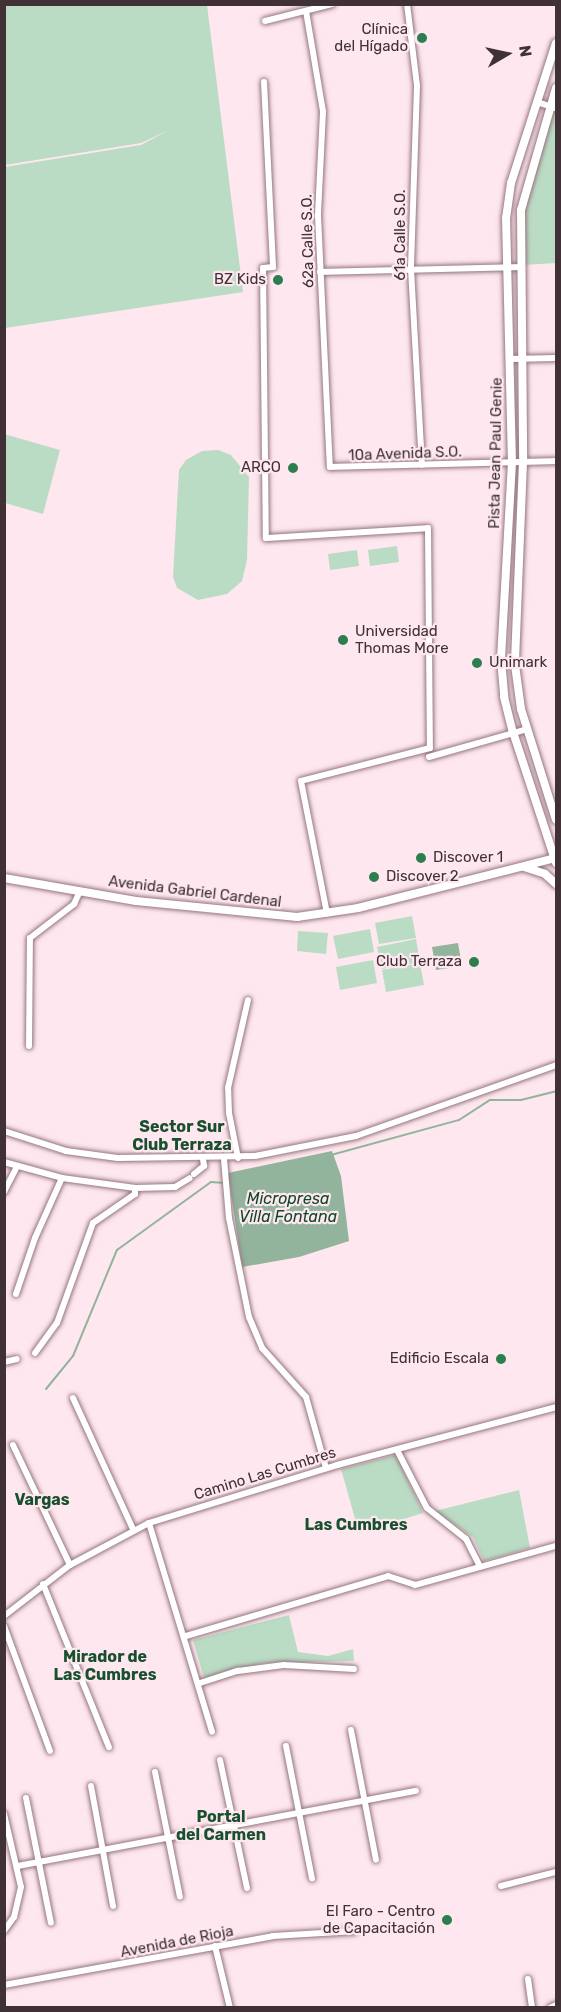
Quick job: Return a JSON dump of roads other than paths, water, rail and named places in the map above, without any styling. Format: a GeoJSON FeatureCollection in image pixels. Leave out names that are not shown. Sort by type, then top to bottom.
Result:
{"type":"FeatureCollection","features":[{"type":"Feature","properties":{"kind":"main road","name":"Pista Jean Paul Genie"},"geometry":{"type":"LineString","coordinates":[[556,43],[511,183],[506,218],[512,462],[501,659],[504,697],[513,732],[556,860]]}},
{"type":"Feature","properties":{"kind":"main road","name":"Pista Jean Paul Genie"},"geometry":{"type":"LineString","coordinates":[[556,88],[554,106],[521,210],[523,462],[515,665],[527,729],[556,819]]}},
{"type":"Feature","properties":{"kind":"main road","name":"Avenida Gabriel Cardenal"},"geometry":{"type":"LineString","coordinates":[[4,878],[260,916],[327,913],[556,860]]}},
{"type":"Feature","properties":{"kind":"main road"},"geometry":{"type":"LineString","coordinates":[[524,867],[545,874],[556,884]]}},
{"type":"Feature","properties":{"kind":"street"},"geometry":{"type":"LineString","coordinates":[[265,21],[332,4]]}},
{"type":"Feature","properties":{"kind":"street","name":"61a Calle S.O."},"geometry":{"type":"LineString","coordinates":[[407,4],[417,86],[411,269],[422,465]]}},
{"type":"Feature","properties":{"kind":"street","name":"62a Calle S.O."},"geometry":{"type":"LineString","coordinates":[[306,11],[323,112],[320,272],[328,462],[334,470]]}},
{"type":"Feature","properties":{"kind":"street"},"geometry":{"type":"LineString","coordinates":[[264,82],[273,267],[263,268],[266,538],[428,528],[430,748],[301,781],[327,913]]}},
{"type":"Feature","properties":{"kind":"street"},"geometry":{"type":"LineString","coordinates":[[537,102],[554,106]]}},
{"type":"Feature","properties":{"kind":"street"},"geometry":{"type":"LineString","coordinates":[[320,272],[507,264],[520,267]]}},
{"type":"Feature","properties":{"kind":"street"},"geometry":{"type":"LineString","coordinates":[[510,359],[556,358]]}},
{"type":"Feature","properties":{"kind":"street","name":"10a Avenida S.O."},"geometry":{"type":"LineString","coordinates":[[334,470],[556,461]]}},
{"type":"Feature","properties":{"kind":"street"},"geometry":{"type":"LineString","coordinates":[[429,757],[527,729]]}},
{"type":"Feature","properties":{"kind":"street"},"geometry":{"type":"LineString","coordinates":[[29,1046],[30,938],[70,908],[80,891]]}},
{"type":"Feature","properties":{"kind":"street"},"geometry":{"type":"LineString","coordinates":[[238,1158],[229,1113],[228,1088],[248,1000]]}},
{"type":"Feature","properties":{"kind":"street"},"geometry":{"type":"LineString","coordinates":[[4,1131],[83,1154],[203,1159],[238,1158],[325,1145],[556,1065]]}},
{"type":"Feature","properties":{"kind":"street"},"geometry":{"type":"LineString","coordinates":[[4,1162],[62,1178],[135,1188],[175,1187],[204,1167],[203,1159]]}},
{"type":"Feature","properties":{"kind":"street"},"geometry":{"type":"LineString","coordinates":[[224,1159],[229,1218],[249,1317],[261,1348],[306,1397],[326,1468]]}},
{"type":"Feature","properties":{"kind":"street"},"geometry":{"type":"LineString","coordinates":[[4,1192],[17,1166]]}},
{"type":"Feature","properties":{"kind":"street"},"geometry":{"type":"LineString","coordinates":[[16,1294],[35,1238],[62,1178]]}},
{"type":"Feature","properties":{"kind":"street"},"geometry":{"type":"LineString","coordinates":[[35,1353],[57,1323],[93,1223],[135,1194],[135,1188]]}},
{"type":"Feature","properties":{"kind":"street"},"geometry":{"type":"LineString","coordinates":[[4,1362],[16,1359]]}},
{"type":"Feature","properties":{"kind":"street"},"geometry":{"type":"LineString","coordinates":[[73,1398],[133,1529]]}},
{"type":"Feature","properties":{"kind":"street","name":"Camino Las Cumbres"},"geometry":{"type":"LineString","coordinates":[[4,1616],[70,1565],[133,1529],[326,1468],[556,1407]]}},
{"type":"Feature","properties":{"kind":"street"},"geometry":{"type":"LineString","coordinates":[[13,1445],[70,1565]]}},
{"type":"Feature","properties":{"kind":"street"},"geometry":{"type":"LineString","coordinates":[[397,1450],[427,1508],[466,1539],[480,1567]]}},
{"type":"Feature","properties":{"kind":"street"},"geometry":{"type":"LineString","coordinates":[[149,1523],[186,1636],[212,1732]]}},
{"type":"Feature","properties":{"kind":"street"},"geometry":{"type":"LineString","coordinates":[[186,1636],[388,1576],[415,1585],[556,1546]]}},
{"type":"Feature","properties":{"kind":"street"},"geometry":{"type":"LineString","coordinates":[[43,1584],[109,1747]]}},
{"type":"Feature","properties":{"kind":"street"},"geometry":{"type":"LineString","coordinates":[[4,1626],[50,1751]]}},
{"type":"Feature","properties":{"kind":"street"},"geometry":{"type":"LineString","coordinates":[[200,1683],[238,1671],[284,1665],[354,1669]]}},
{"type":"Feature","properties":{"kind":"street"},"geometry":{"type":"LineString","coordinates":[[351,1730],[376,1860]]}},
{"type":"Feature","properties":{"kind":"street"},"geometry":{"type":"LineString","coordinates":[[286,1746],[312,1878]]}},
{"type":"Feature","properties":{"kind":"street"},"geometry":{"type":"LineString","coordinates":[[220,1760],[247,1888]]}},
{"type":"Feature","properties":{"kind":"street"},"geometry":{"type":"LineString","coordinates":[[155,1772],[180,1897]]}},
{"type":"Feature","properties":{"kind":"street"},"geometry":{"type":"LineString","coordinates":[[91,1786],[113,1906]]}},
{"type":"Feature","properties":{"kind":"street"},"geometry":{"type":"LineString","coordinates":[[18,1866],[416,1791]]}},
{"type":"Feature","properties":{"kind":"street"},"geometry":{"type":"LineString","coordinates":[[26,1798],[51,1923]]}},
{"type":"Feature","properties":{"kind":"street"},"geometry":{"type":"LineString","coordinates":[[4,1814],[18,1866],[19,1901],[4,1931]]}},
{"type":"Feature","properties":{"kind":"street"},"geometry":{"type":"LineString","coordinates":[[501,1886],[556,1872]]}},
{"type":"Feature","properties":{"kind":"street","name":"Avenida de Rioja"},"geometry":{"type":"LineString","coordinates":[[4,1985],[29,1984],[215,1946],[321,1930],[355,1931]]}},
{"type":"Feature","properties":{"kind":"street"},"geometry":{"type":"LineString","coordinates":[[215,1946],[230,2007]]}},
{"type":"Feature","properties":{"kind":"street"},"geometry":{"type":"LineString","coordinates":[[528,1980],[532,2007]]}},
{"type":"Feature","properties":{"kind":"street"},"geometry":{"type":"LineString","coordinates":[[550,2007],[556,2005]]}},
{"type":"Feature","properties":{"kind":"water"},"geometry":{"type":"Polygon","coordinates":[[[458,943],[462,966],[436,970],[432,947],[458,943]]]}},
{"type":"Feature","properties":{"kind":"water","name":"Micropresa Villa Fontana"},"geometry":{"type":"Polygon","coordinates":[[[332,1151],[341,1176],[349,1241],[299,1257],[242,1267],[228,1173],[332,1151]]]}},
{"type":"Feature","properties":{"kind":"waterway"},"geometry":{"type":"LineString","coordinates":[[331,1155],[459,1120],[490,1100],[521,1100],[556,1091]]}},
{"type":"Feature","properties":{"kind":"waterway"},"geometry":{"type":"LineString","coordinates":[[46,1389],[73,1356],[117,1250],[211,1182],[225,1183]]}},
{"type":"Feature","properties":{"kind":"place","name":"Clínica del Hígado"},"geometry":{"type":"Point","coordinates":[422,38]}},
{"type":"Feature","properties":{"kind":"place","name":"BZ Kids"},"geometry":{"type":"Point","coordinates":[278,280]}},
{"type":"Feature","properties":{"kind":"place","name":"ARCO"},"geometry":{"type":"Point","coordinates":[293,468]}},
{"type":"Feature","properties":{"kind":"place","name":"Universidad Thomas More"},"geometry":{"type":"Point","coordinates":[343,640]}},
{"type":"Feature","properties":{"kind":"place","name":"Unimark"},"geometry":{"type":"Point","coordinates":[477,663]}},
{"type":"Feature","properties":{"kind":"place","name":"Discover 1"},"geometry":{"type":"Point","coordinates":[421,858]}},
{"type":"Feature","properties":{"kind":"place","name":"Discover 2"},"geometry":{"type":"Point","coordinates":[374,877]}},
{"type":"Feature","properties":{"kind":"place","name":"Club Terraza"},"geometry":{"type":"Point","coordinates":[474,962]}},
{"type":"Feature","properties":{"kind":"place","name":"Edificio Escala"},"geometry":{"type":"Point","coordinates":[501,1359]}},
{"type":"Feature","properties":{"kind":"place","name":"El Faro - Centro de Capacitación"},"geometry":{"type":"Point","coordinates":[447,1920]}},
{"type":"Feature","properties":{"kind":"district","name":"Sector Sur Club Terraza"},"geometry":{"type":"Point","coordinates":[182,1136]}},
{"type":"Feature","properties":{"kind":"district","name":"Vargas"},"geometry":{"type":"Point","coordinates":[42,1500]}},
{"type":"Feature","properties":{"kind":"district","name":"Las Cumbres"},"geometry":{"type":"Point","coordinates":[356,1525]}},
{"type":"Feature","properties":{"kind":"district","name":"Mirador de Las Cumbres"},"geometry":{"type":"Point","coordinates":[105,1666]}},
{"type":"Feature","properties":{"kind":"district","name":"Portal del Carmen"},"geometry":{"type":"Point","coordinates":[221,1826]}}]}
